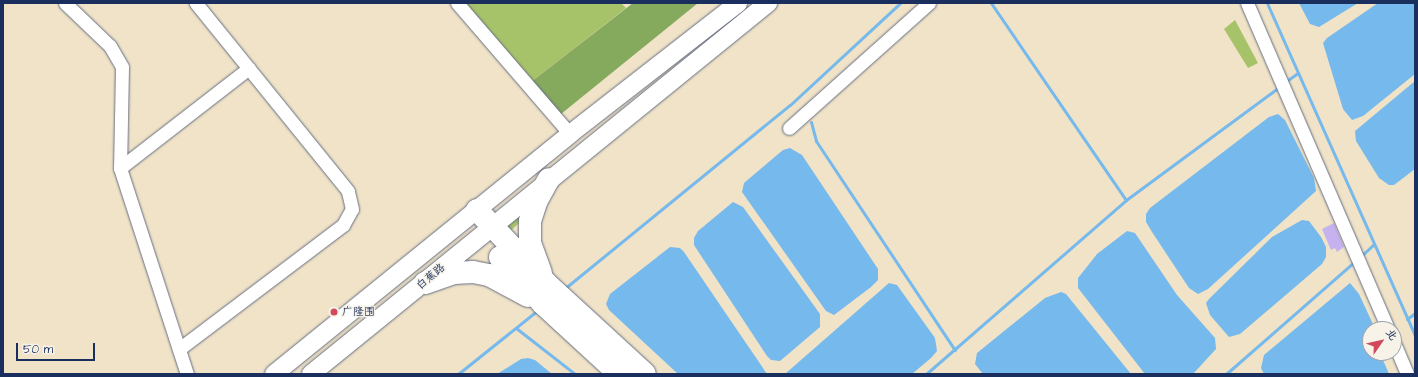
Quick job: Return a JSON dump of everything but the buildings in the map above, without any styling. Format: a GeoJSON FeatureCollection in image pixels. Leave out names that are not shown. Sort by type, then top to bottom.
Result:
{"type":"FeatureCollection","features":[{"type":"Feature","properties":{"kind":"highway"},"geometry":{"type":"LineString","coordinates":[[546,283],[535,262],[530,243],[530,221],[536,202],[549,179]]}},
{"type":"Feature","properties":{"kind":"highway"},"geometry":{"type":"LineString","coordinates":[[472,214],[543,304],[619,374]]}},
{"type":"Feature","properties":{"kind":"highway"},"geometry":{"type":"LineString","coordinates":[[486,232],[546,283],[645,374]]}},
{"type":"Feature","properties":{"kind":"highway"},"geometry":{"type":"LineString","coordinates":[[425,283],[454,273],[472,272],[489,275],[543,304]]}},
{"type":"Feature","properties":{"kind":"main road"},"geometry":{"type":"LineString","coordinates":[[274,374],[570,134],[738,3]]}},
{"type":"Feature","properties":{"kind":"main road","name":"白蕉路"},"geometry":{"type":"LineString","coordinates":[[311,374],[425,283],[549,179],[768,3]]}},
{"type":"Feature","properties":{"kind":"street"},"geometry":{"type":"LineString","coordinates":[[65,3],[110,46],[122,67],[120,168],[187,374]]}},
{"type":"Feature","properties":{"kind":"street"},"geometry":{"type":"LineString","coordinates":[[179,349],[343,225],[352,209],[348,191],[196,3]]}},
{"type":"Feature","properties":{"kind":"street"},"geometry":{"type":"LineString","coordinates":[[457,3],[570,134]]}},
{"type":"Feature","properties":{"kind":"street"},"geometry":{"type":"LineString","coordinates":[[789,128],[929,3]]}},
{"type":"Feature","properties":{"kind":"street"},"geometry":{"type":"LineString","coordinates":[[1247,3],[1385,321]]}},
{"type":"Feature","properties":{"kind":"street"},"geometry":{"type":"LineString","coordinates":[[120,168],[249,68]]}},
{"type":"Feature","properties":{"kind":"street"},"geometry":{"type":"LineString","coordinates":[[1402,361],[1407,374]]}},
{"type":"Feature","properties":{"kind":"green space"},"geometry":{"type":"Polygon","coordinates":[[[461,3],[621,3],[626,8],[531,82],[461,3]]]}},
{"type":"Feature","properties":{"kind":"green space"},"geometry":{"type":"Polygon","coordinates":[[[633,3],[698,3],[561,114],[531,82],[633,3]]]}},
{"type":"Feature","properties":{"kind":"green space"},"geometry":{"type":"Polygon","coordinates":[[[1235,20],[1258,63],[1248,68],[1224,29],[1235,20]]]}},
{"type":"Feature","properties":{"kind":"green space"},"geometry":{"type":"Polygon","coordinates":[[[519,213],[521,216],[518,224],[509,232],[503,225],[519,213]]]}},
{"type":"Feature","properties":{"kind":"water"},"geometry":{"type":"Polygon","coordinates":[[[1299,3],[1358,3],[1319,27],[1310,24],[1299,3]]]}},
{"type":"Feature","properties":{"kind":"water"},"geometry":{"type":"Polygon","coordinates":[[[1378,3],[1415,3],[1415,74],[1363,116],[1352,120],[1343,109],[1323,43],[1327,38],[1378,3]]]}},
{"type":"Feature","properties":{"kind":"water"},"geometry":{"type":"Polygon","coordinates":[[[1415,81],[1415,169],[1394,185],[1389,185],[1379,178],[1356,141],[1355,131],[1415,81]]]}},
{"type":"Feature","properties":{"kind":"water"},"geometry":{"type":"Polygon","coordinates":[[[1278,114],[1285,120],[1314,178],[1316,191],[1208,289],[1198,294],[1189,288],[1152,232],[1146,222],[1146,214],[1150,208],[1269,117],[1278,114]]]}},
{"type":"Feature","properties":{"kind":"water"},"geometry":{"type":"Polygon","coordinates":[[[790,148],[802,155],[878,269],[878,280],[834,315],[826,311],[742,192],[744,183],[783,150],[790,148]]]}},
{"type":"Feature","properties":{"kind":"water"},"geometry":{"type":"Polygon","coordinates":[[[733,202],[743,207],[820,314],[820,327],[780,361],[771,360],[767,356],[694,245],[694,238],[698,231],[733,202]]]}},
{"type":"Feature","properties":{"kind":"water"},"geometry":{"type":"Polygon","coordinates":[[[1302,220],[1309,221],[1321,237],[1326,247],[1326,257],[1322,264],[1240,334],[1229,337],[1210,315],[1206,303],[1272,237],[1302,220]]]}},
{"type":"Feature","properties":{"kind":"water"},"geometry":{"type":"Polygon","coordinates":[[[1127,231],[1135,233],[1177,295],[1215,338],[1216,349],[1193,374],[1145,374],[1078,288],[1078,278],[1097,254],[1127,231]]]}},
{"type":"Feature","properties":{"kind":"water"},"geometry":{"type":"Polygon","coordinates":[[[670,247],[680,248],[684,252],[767,374],[678,374],[609,310],[606,304],[610,294],[670,247]]]}},
{"type":"Feature","properties":{"kind":"water"},"geometry":{"type":"Polygon","coordinates":[[[889,283],[897,285],[935,338],[937,351],[931,358],[912,374],[785,374],[889,283]]]}},
{"type":"Feature","properties":{"kind":"water"},"geometry":{"type":"Polygon","coordinates":[[[1350,283],[1359,294],[1372,321],[1362,321],[1362,361],[1383,361],[1389,374],[1264,374],[1261,368],[1264,355],[1350,283]]]}},
{"type":"Feature","properties":{"kind":"water"},"geometry":{"type":"Polygon","coordinates":[[[1061,292],[1066,294],[1131,374],[983,374],[975,364],[977,353],[1045,298],[1061,292]]]}},
{"type":"Feature","properties":{"kind":"water"},"geometry":{"type":"Polygon","coordinates":[[[528,358],[535,360],[552,374],[497,374],[521,359],[528,358]]]}},
{"type":"Feature","properties":{"kind":"waterway"},"geometry":{"type":"LineString","coordinates":[[564,289],[790,105],[900,3]]}},
{"type":"Feature","properties":{"kind":"waterway"},"geometry":{"type":"LineString","coordinates":[[991,3],[1126,200]]}},
{"type":"Feature","properties":{"kind":"waterway"},"geometry":{"type":"LineString","coordinates":[[1267,3],[1415,336]]}},
{"type":"Feature","properties":{"kind":"waterway"},"geometry":{"type":"LineString","coordinates":[[1285,82],[1298,73]]}},
{"type":"Feature","properties":{"kind":"waterway"},"geometry":{"type":"LineString","coordinates":[[926,374],[1126,200],[1279,87]]}},
{"type":"Feature","properties":{"kind":"waterway"},"geometry":{"type":"LineString","coordinates":[[811,122],[816,141],[955,350]]}},
{"type":"Feature","properties":{"kind":"waterway"},"geometry":{"type":"LineString","coordinates":[[1360,257],[1374,244]]}},
{"type":"Feature","properties":{"kind":"waterway"},"geometry":{"type":"LineString","coordinates":[[1226,374],[1354,262]]}},
{"type":"Feature","properties":{"kind":"waterway"},"geometry":{"type":"LineString","coordinates":[[458,374],[538,310]]}},
{"type":"Feature","properties":{"kind":"waterway"},"geometry":{"type":"LineString","coordinates":[[1407,319],[1415,313]]}},
{"type":"Feature","properties":{"kind":"waterway"},"geometry":{"type":"LineString","coordinates":[[516,328],[575,374]]}},
{"type":"Feature","properties":{"kind":"place","name":"广隆围"},"geometry":{"type":"Point","coordinates":[334,312]}}]}
